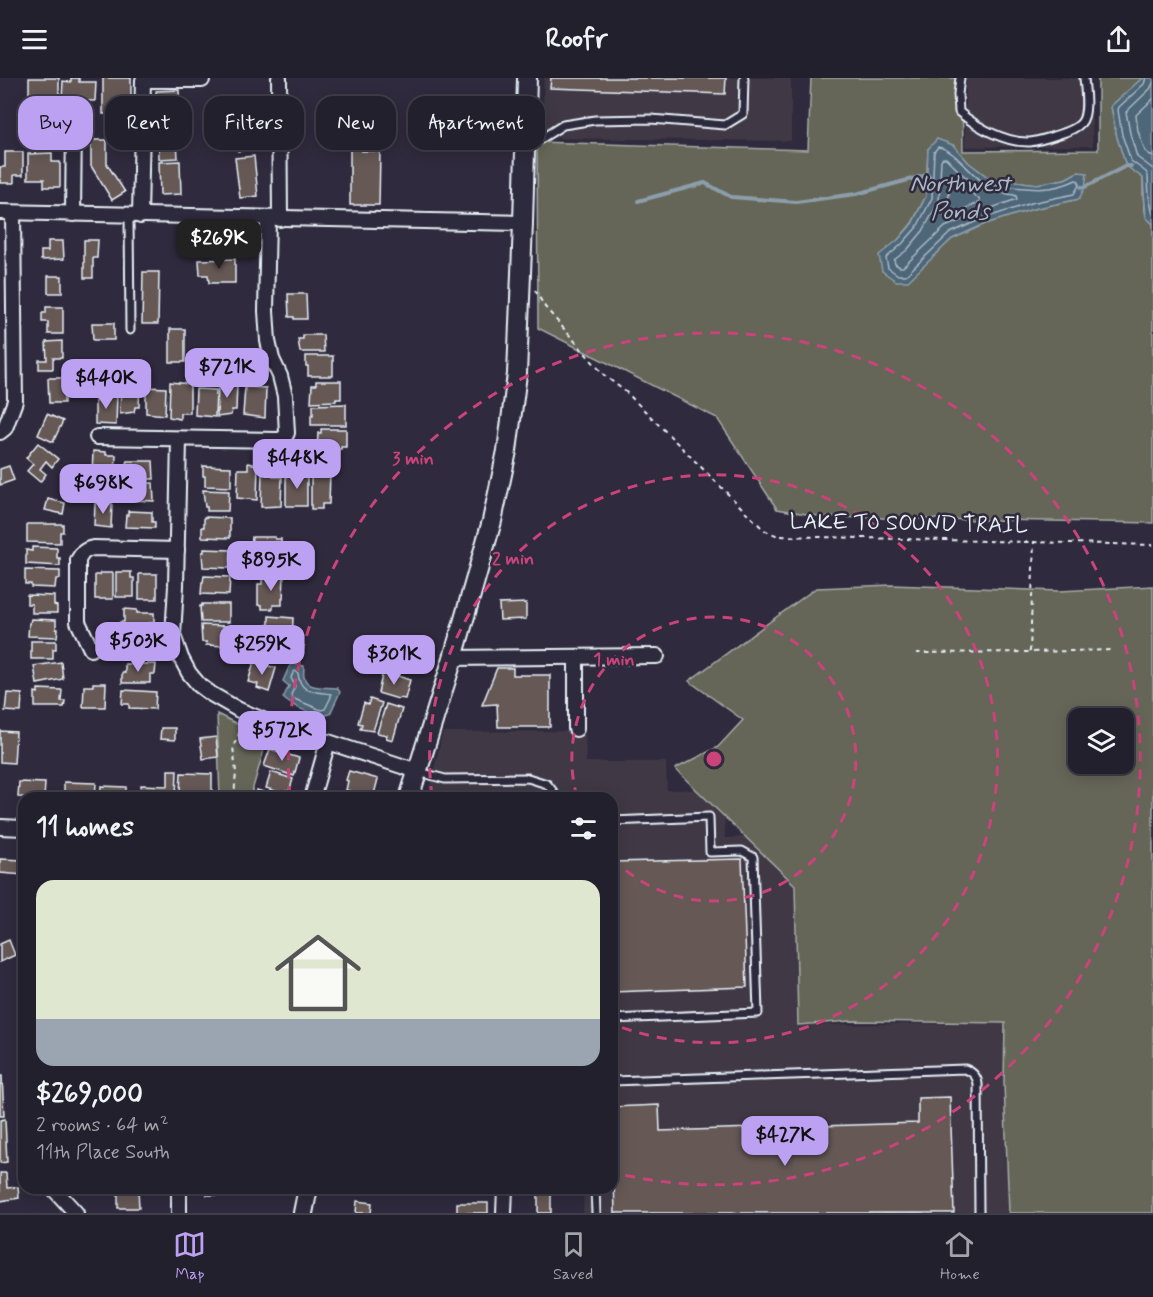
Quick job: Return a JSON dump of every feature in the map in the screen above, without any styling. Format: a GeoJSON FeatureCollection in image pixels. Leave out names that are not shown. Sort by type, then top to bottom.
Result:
{"type":"FeatureCollection","features":[{"type":"Feature","properties":{"kind":"main road"},"geometry":{"type":"LineString","coordinates":[[526,96],[527,78]]}},
{"type":"Feature","properties":{"kind":"main road"},"geometry":{"type":"LineString","coordinates":[[412,792],[492,520],[507,450],[517,374],[525,150]]}},
{"type":"Feature","properties":{"kind":"main road"},"geometry":{"type":"LineString","coordinates":[[303,1213],[307,1194]]}},
{"type":"Feature","properties":{"kind":"street"},"geometry":{"type":"LineString","coordinates":[[97,437],[279,440],[287,433],[285,396],[280,376],[272,359],[266,311],[274,219],[279,78]]}},
{"type":"Feature","properties":{"kind":"street"},"geometry":{"type":"LineString","coordinates":[[135,216],[143,80],[202,80]]}},
{"type":"Feature","properties":{"kind":"street"},"geometry":{"type":"LineString","coordinates":[[73,214],[74,150]]}},
{"type":"Feature","properties":{"kind":"street"},"geometry":{"type":"LineString","coordinates":[[3,430],[15,401],[6,213],[523,223]]}},
{"type":"Feature","properties":{"kind":"street"},"geometry":{"type":"LineString","coordinates":[[179,439],[173,635],[176,647],[189,673],[211,694],[239,710],[270,723],[417,771]]}},
{"type":"Feature","properties":{"kind":"street"},"geometry":{"type":"LineString","coordinates":[[91,648],[78,622],[78,560],[82,553],[93,548],[177,550]]}},
{"type":"Feature","properties":{"kind":"street"},"geometry":{"type":"LineString","coordinates":[[453,658],[657,656]]}},
{"type":"Feature","properties":{"kind":"street"},"geometry":{"type":"LineString","coordinates":[[576,657],[576,729]]}},
{"type":"Feature","properties":{"kind":"street"},"geometry":{"type":"LineString","coordinates":[[314,792],[328,742]]}},
{"type":"Feature","properties":{"kind":"street"},"geometry":{"type":"LineString","coordinates":[[0,827],[18,828]]}},
{"type":"Feature","properties":{"kind":"street"},"geometry":{"type":"LineString","coordinates":[[59,1194],[76,1213]]}},
{"type":"Feature","properties":{"kind":"street"},"geometry":{"type":"LineString","coordinates":[[179,1194],[179,1213]]}},
{"type":"Feature","properties":{"kind":"street"},"geometry":{"type":"LineString","coordinates":[[504,1213],[505,1194]]}},
{"type":"Feature","properties":{"kind":"lane"},"geometry":{"type":"LineString","coordinates":[[545,136],[563,125],[595,120],[651,119],[724,125],[743,114],[744,78]]}},
{"type":"Feature","properties":{"kind":"lane"},"geometry":{"type":"LineString","coordinates":[[960,78],[959,112],[972,123],[995,134],[1010,140],[1029,142],[1065,133],[1081,124],[1086,114],[1084,78]]}},
{"type":"Feature","properties":{"kind":"lane"},"geometry":{"type":"LineString","coordinates":[[130,330],[135,216]]}},
{"type":"Feature","properties":{"kind":"lane"},"geometry":{"type":"LineString","coordinates":[[417,771],[445,779],[528,778],[547,784],[553,792]]}},
{"type":"Feature","properties":{"kind":"lane"},"geometry":{"type":"LineString","coordinates":[[618,821],[709,817],[710,852],[742,851],[753,857],[758,1013],[618,1019]]}},
{"type":"Feature","properties":{"kind":"lane"},"geometry":{"type":"LineString","coordinates":[[618,1081],[965,1069],[976,1077],[978,1084],[979,1213]]}},
{"type":"Feature","properties":{"kind":"lane"},"geometry":{"type":"LineString","coordinates":[[595,1194],[596,1213]]}},
{"type":"Feature","properties":{"kind":"path","name":"LAKE TO SOUND TRAIL"},"geometry":{"type":"LineString","coordinates":[[534,282],[535,291],[545,307],[605,376],[626,392],[764,530],[778,536],[1153,545]]}},
{"type":"Feature","properties":{"kind":"path"},"geometry":{"type":"LineString","coordinates":[[1030,652],[1034,541]]}},
{"type":"Feature","properties":{"kind":"path"},"geometry":{"type":"LineString","coordinates":[[916,653],[1112,650]]}},
{"type":"Feature","properties":{"kind":"path"},"geometry":{"type":"LineString","coordinates":[[234,792],[236,772],[233,747],[239,734],[239,723]]}},
{"type":"Feature","properties":{"kind":"shaded area"},"geometry":{"type":"Polygon","coordinates":[[[544,78],[791,78],[791,141],[545,138],[544,78]]]}},
{"type":"Feature","properties":{"kind":"shaded area"},"geometry":{"type":"Polygon","coordinates":[[[966,78],[1090,78],[1093,146],[965,147],[966,78]]]}},
{"type":"Feature","properties":{"kind":"shaded area"},"geometry":{"type":"Polygon","coordinates":[[[585,731],[586,762],[666,762],[667,790],[724,789],[725,838],[758,836],[795,885],[798,1025],[1005,1023],[1008,1213],[583,1213],[584,1194],[618,1194],[618,792],[428,792],[443,732],[585,731]]]}},
{"type":"Feature","properties":{"kind":"green space"},"geometry":{"type":"Polygon","coordinates":[[[811,78],[962,78],[963,151],[1098,150],[1098,78],[1144,78],[1111,106],[1117,137],[1126,165],[1143,178],[1146,217],[1153,224],[1153,523],[824,517],[777,509],[717,418],[538,328],[537,150],[545,150],[545,142],[808,150],[811,78]],[[953,145],[928,149],[926,196],[912,223],[898,240],[930,259],[952,239],[985,224],[1033,209],[1079,199],[1078,172],[1065,179],[1037,184],[989,178],[969,163],[953,145]]]}},
{"type":"Feature","properties":{"kind":"green space"},"geometry":{"type":"Polygon","coordinates":[[[892,585],[1060,591],[1153,586],[1153,1213],[1009,1213],[1004,1083],[1005,1023],[851,1021],[798,1025],[795,885],[675,769],[718,747],[743,720],[689,681],[816,588],[892,585]]]}},
{"type":"Feature","properties":{"kind":"green space"},"geometry":{"type":"Polygon","coordinates":[[[217,714],[260,735],[268,736],[252,792],[220,792],[217,714]]]}},
{"type":"Feature","properties":{"kind":"water"},"geometry":{"type":"Polygon","coordinates":[[[1144,78],[1153,78],[1153,224],[1146,217],[1143,178],[1126,166],[1111,106],[1144,78]]]}},
{"type":"Feature","properties":{"kind":"water","name":"Northwest Ponds"},"geometry":{"type":"Polygon","coordinates":[[[937,139],[953,145],[969,163],[989,178],[1037,184],[1065,179],[1078,172],[1087,173],[1085,187],[1079,199],[1033,209],[985,224],[952,239],[908,281],[896,281],[882,271],[879,255],[898,240],[912,224],[926,196],[928,149],[937,139]]]}},
{"type":"Feature","properties":{"kind":"water"},"geometry":{"type":"Polygon","coordinates":[[[290,665],[304,666],[304,677],[309,684],[337,688],[340,692],[330,714],[305,711],[283,698],[289,686],[283,681],[290,665]]]}},
{"type":"Feature","properties":{"kind":"building"},"geometry":{"type":"Polygon","coordinates":[[[29,78],[59,78],[59,96],[29,95],[29,78]]]}},
{"type":"Feature","properties":{"kind":"building"},"geometry":{"type":"Polygon","coordinates":[[[71,78],[79,78],[79,82],[96,82],[95,101],[93,101],[93,96],[62,96],[63,81],[71,82],[71,78]]]}},
{"type":"Feature","properties":{"kind":"building"},"geometry":{"type":"Polygon","coordinates":[[[103,78],[131,78],[131,96],[105,96],[105,114],[103,114],[103,78]]]}},
{"type":"Feature","properties":{"kind":"building"},"geometry":{"type":"Polygon","coordinates":[[[551,78],[726,78],[725,94],[550,88],[551,78]]]}},
{"type":"Feature","properties":{"kind":"building"},"geometry":{"type":"Polygon","coordinates":[[[179,90],[179,96],[156,96],[156,91],[179,90]]]}},
{"type":"Feature","properties":{"kind":"building"},"geometry":{"type":"Polygon","coordinates":[[[93,140],[105,140],[107,164],[125,192],[112,200],[91,166],[93,140]]]}},
{"type":"Feature","properties":{"kind":"building"},"geometry":{"type":"Polygon","coordinates":[[[159,150],[178,150],[178,158],[159,159],[159,150]]]}},
{"type":"Feature","properties":{"kind":"building"},"geometry":{"type":"Polygon","coordinates":[[[350,150],[380,151],[379,205],[350,205],[350,150]]]}},
{"type":"Feature","properties":{"kind":"building"},"geometry":{"type":"Polygon","coordinates":[[[5,152],[23,152],[23,175],[14,175],[14,183],[0,183],[0,167],[5,167],[5,152]]]}},
{"type":"Feature","properties":{"kind":"building"},"geometry":{"type":"Polygon","coordinates":[[[52,153],[52,162],[60,162],[60,187],[44,187],[44,179],[28,179],[28,154],[52,153]]]}},
{"type":"Feature","properties":{"kind":"building"},"geometry":{"type":"Polygon","coordinates":[[[254,156],[258,196],[240,198],[235,158],[254,156]]]}},
{"type":"Feature","properties":{"kind":"building"},"geometry":{"type":"Polygon","coordinates":[[[180,161],[181,194],[160,195],[159,162],[180,161]]]}},
{"type":"Feature","properties":{"kind":"building"},"geometry":{"type":"Polygon","coordinates":[[[84,240],[98,240],[97,258],[93,258],[93,278],[84,278],[84,240]]]}},
{"type":"Feature","properties":{"kind":"building"},"geometry":{"type":"Polygon","coordinates":[[[48,241],[63,241],[64,259],[41,260],[41,251],[48,251],[48,241]]]}},
{"type":"Feature","properties":{"kind":"building"},"geometry":{"type":"Polygon","coordinates":[[[235,259],[235,283],[209,283],[208,275],[200,275],[199,260],[235,259]]]}},
{"type":"Feature","properties":{"kind":"building"},"geometry":{"type":"Polygon","coordinates":[[[143,272],[159,272],[158,324],[142,324],[143,272]]]}},
{"type":"Feature","properties":{"kind":"building"},"geometry":{"type":"Polygon","coordinates":[[[48,276],[62,276],[62,293],[48,293],[48,276]]]}},
{"type":"Feature","properties":{"kind":"building"},"geometry":{"type":"Polygon","coordinates":[[[288,294],[306,294],[307,319],[289,317],[288,294]]]}},
{"type":"Feature","properties":{"kind":"building"},"geometry":{"type":"Polygon","coordinates":[[[46,307],[63,307],[63,334],[48,334],[48,322],[42,322],[42,313],[46,313],[46,307]]]}},
{"type":"Feature","properties":{"kind":"building"},"geometry":{"type":"Polygon","coordinates":[[[92,323],[114,323],[114,340],[93,340],[92,323]]]}},
{"type":"Feature","properties":{"kind":"building"},"geometry":{"type":"Polygon","coordinates":[[[170,329],[185,329],[185,362],[170,362],[170,329]]]}},
{"type":"Feature","properties":{"kind":"building"},"geometry":{"type":"Polygon","coordinates":[[[303,335],[323,335],[324,352],[300,352],[298,339],[303,339],[303,335]]]}},
{"type":"Feature","properties":{"kind":"building"},"geometry":{"type":"Polygon","coordinates":[[[62,341],[62,358],[53,358],[53,369],[39,369],[39,360],[47,360],[46,342],[62,341]]]}},
{"type":"Feature","properties":{"kind":"building"},"geometry":{"type":"Polygon","coordinates":[[[306,356],[333,356],[333,376],[308,376],[306,356]]]}},
{"type":"Feature","properties":{"kind":"building"},"geometry":{"type":"Polygon","coordinates":[[[48,378],[64,378],[64,403],[49,403],[48,378]]]}},
{"type":"Feature","properties":{"kind":"building"},"geometry":{"type":"Polygon","coordinates":[[[121,380],[140,380],[139,407],[135,407],[134,412],[120,414],[121,380]]]}},
{"type":"Feature","properties":{"kind":"building"},"geometry":{"type":"Polygon","coordinates":[[[316,381],[341,381],[341,399],[311,402],[312,385],[316,385],[316,381]]]}},
{"type":"Feature","properties":{"kind":"building"},"geometry":{"type":"Polygon","coordinates":[[[170,382],[190,384],[190,413],[180,413],[180,419],[169,417],[170,382]]]}},
{"type":"Feature","properties":{"kind":"building"},"geometry":{"type":"Polygon","coordinates":[[[218,383],[237,383],[236,410],[232,410],[231,415],[217,417],[218,383]]]}},
{"type":"Feature","properties":{"kind":"building"},"geometry":{"type":"Polygon","coordinates":[[[146,387],[166,388],[165,415],[146,413],[146,387]]]}},
{"type":"Feature","properties":{"kind":"building"},"geometry":{"type":"Polygon","coordinates":[[[245,387],[266,388],[265,418],[243,415],[245,387]]]}},
{"type":"Feature","properties":{"kind":"building"},"geometry":{"type":"Polygon","coordinates":[[[196,389],[216,390],[215,417],[195,415],[196,389]]]}},
{"type":"Feature","properties":{"kind":"building"},"geometry":{"type":"Polygon","coordinates":[[[106,394],[117,395],[116,425],[95,424],[95,399],[106,399],[106,394]]]}},
{"type":"Feature","properties":{"kind":"building"},"geometry":{"type":"Polygon","coordinates":[[[346,404],[346,425],[311,425],[313,405],[346,404]]]}},
{"type":"Feature","properties":{"kind":"building"},"geometry":{"type":"Polygon","coordinates":[[[47,414],[63,421],[53,442],[38,435],[47,414]]]}},
{"type":"Feature","properties":{"kind":"building"},"geometry":{"type":"Polygon","coordinates":[[[321,429],[346,429],[346,447],[317,450],[318,433],[321,433],[321,429]]]}},
{"type":"Feature","properties":{"kind":"building"},"geometry":{"type":"Polygon","coordinates":[[[38,443],[58,459],[52,467],[46,461],[40,469],[46,474],[40,482],[27,471],[33,464],[26,458],[38,443]]]}},
{"type":"Feature","properties":{"kind":"building"},"geometry":{"type":"Polygon","coordinates":[[[93,451],[116,455],[113,483],[101,482],[101,478],[92,477],[93,451]]]}},
{"type":"Feature","properties":{"kind":"building"},"geometry":{"type":"Polygon","coordinates":[[[127,461],[153,461],[154,479],[128,479],[127,461]]]}},
{"type":"Feature","properties":{"kind":"building"},"geometry":{"type":"Polygon","coordinates":[[[248,463],[258,465],[257,500],[237,498],[238,469],[248,469],[248,463]]]}},
{"type":"Feature","properties":{"kind":"building"},"geometry":{"type":"Polygon","coordinates":[[[9,466],[14,480],[0,485],[0,469],[9,466]]]}},
{"type":"Feature","properties":{"kind":"building"},"geometry":{"type":"Polygon","coordinates":[[[203,466],[231,467],[231,487],[205,486],[203,466]]]}},
{"type":"Feature","properties":{"kind":"building"},"geometry":{"type":"Polygon","coordinates":[[[267,470],[273,470],[273,477],[282,477],[281,506],[261,507],[262,472],[267,472],[267,470]]]}},
{"type":"Feature","properties":{"kind":"building"},"geometry":{"type":"Polygon","coordinates":[[[322,472],[330,472],[329,504],[322,504],[322,509],[311,509],[311,474],[322,474],[322,472]]]}},
{"type":"Feature","properties":{"kind":"building"},"geometry":{"type":"Polygon","coordinates":[[[297,473],[307,473],[307,506],[286,506],[286,475],[297,476],[297,473]]]}},
{"type":"Feature","properties":{"kind":"building"},"geometry":{"type":"Polygon","coordinates":[[[130,483],[153,483],[154,501],[130,500],[130,483]]]}},
{"type":"Feature","properties":{"kind":"building"},"geometry":{"type":"Polygon","coordinates":[[[203,490],[229,491],[228,511],[207,511],[203,490]]]}},
{"type":"Feature","properties":{"kind":"building"},"geometry":{"type":"Polygon","coordinates":[[[48,499],[65,503],[63,514],[45,510],[48,499]]]}},
{"type":"Feature","properties":{"kind":"building"},"geometry":{"type":"Polygon","coordinates":[[[95,503],[112,503],[111,528],[94,526],[95,503]]]}},
{"type":"Feature","properties":{"kind":"building"},"geometry":{"type":"Polygon","coordinates":[[[128,511],[152,512],[152,522],[155,522],[155,528],[125,527],[128,511]]]}},
{"type":"Feature","properties":{"kind":"building"},"geometry":{"type":"Polygon","coordinates":[[[204,517],[230,518],[230,538],[202,537],[204,517]]]}},
{"type":"Feature","properties":{"kind":"building"},"geometry":{"type":"Polygon","coordinates":[[[27,524],[63,524],[60,543],[27,542],[27,524]]]}},
{"type":"Feature","properties":{"kind":"building"},"geometry":{"type":"Polygon","coordinates":[[[252,537],[281,539],[282,558],[265,560],[264,565],[253,564],[253,559],[250,559],[252,537]]]}},
{"type":"Feature","properties":{"kind":"building"},"geometry":{"type":"Polygon","coordinates":[[[32,547],[57,548],[60,566],[26,564],[26,550],[32,551],[32,547]]]}},
{"type":"Feature","properties":{"kind":"building"},"geometry":{"type":"Polygon","coordinates":[[[204,549],[231,550],[230,568],[203,567],[202,552],[204,549]]]}},
{"type":"Feature","properties":{"kind":"building"},"geometry":{"type":"Polygon","coordinates":[[[25,570],[60,571],[60,579],[56,579],[55,588],[31,587],[31,584],[25,584],[25,570]]]}},
{"type":"Feature","properties":{"kind":"building"},"geometry":{"type":"Polygon","coordinates":[[[116,572],[131,572],[131,578],[134,578],[134,597],[116,597],[116,572]]]}},
{"type":"Feature","properties":{"kind":"building"},"geometry":{"type":"Polygon","coordinates":[[[100,573],[113,573],[113,599],[95,599],[95,575],[100,575],[100,573]]]}},
{"type":"Feature","properties":{"kind":"building"},"geometry":{"type":"Polygon","coordinates":[[[139,574],[157,574],[157,599],[139,599],[139,574]]]}},
{"type":"Feature","properties":{"kind":"building"},"geometry":{"type":"Polygon","coordinates":[[[204,576],[230,577],[229,595],[201,594],[204,576]]]}},
{"type":"Feature","properties":{"kind":"building"},"geometry":{"type":"Polygon","coordinates":[[[262,576],[284,576],[282,605],[273,605],[273,609],[262,609],[262,605],[258,605],[258,584],[262,584],[262,576]]]}},
{"type":"Feature","properties":{"kind":"building"},"geometry":{"type":"Polygon","coordinates":[[[27,595],[54,596],[57,613],[32,613],[32,604],[27,604],[27,595]]]}},
{"type":"Feature","properties":{"kind":"building"},"geometry":{"type":"Polygon","coordinates":[[[526,603],[526,619],[500,620],[499,604],[526,603]]]}},
{"type":"Feature","properties":{"kind":"building"},"geometry":{"type":"Polygon","coordinates":[[[202,604],[229,604],[229,622],[201,622],[200,606],[202,604]]]}},
{"type":"Feature","properties":{"kind":"building"},"geometry":{"type":"Polygon","coordinates":[[[124,609],[137,610],[137,613],[154,613],[154,623],[149,623],[149,633],[120,633],[120,622],[124,622],[124,609]]]}},
{"type":"Feature","properties":{"kind":"building"},"geometry":{"type":"Polygon","coordinates":[[[269,616],[293,618],[292,643],[288,643],[288,646],[280,645],[280,651],[268,651],[269,645],[265,642],[269,616]]]}},
{"type":"Feature","properties":{"kind":"building"},"geometry":{"type":"Polygon","coordinates":[[[31,619],[56,620],[57,637],[28,636],[31,619]]]}},
{"type":"Feature","properties":{"kind":"building"},"geometry":{"type":"Polygon","coordinates":[[[201,625],[226,626],[226,646],[206,645],[207,642],[202,642],[201,625]]]}},
{"type":"Feature","properties":{"kind":"building"},"geometry":{"type":"Polygon","coordinates":[[[132,638],[152,639],[152,647],[156,647],[156,658],[152,660],[127,659],[129,642],[132,642],[132,638]]]}},
{"type":"Feature","properties":{"kind":"building"},"geometry":{"type":"Polygon","coordinates":[[[31,641],[56,641],[53,659],[31,659],[31,641]]]}},
{"type":"Feature","properties":{"kind":"building"},"geometry":{"type":"Polygon","coordinates":[[[61,662],[63,679],[37,684],[34,666],[61,662]]]}},
{"type":"Feature","properties":{"kind":"building"},"geometry":{"type":"Polygon","coordinates":[[[254,662],[276,668],[269,692],[257,688],[258,684],[248,682],[254,662]]]}},
{"type":"Feature","properties":{"kind":"building"},"geometry":{"type":"Polygon","coordinates":[[[125,664],[156,664],[155,674],[150,674],[150,683],[122,683],[125,664]]]}},
{"type":"Feature","properties":{"kind":"building"},"geometry":{"type":"Polygon","coordinates":[[[497,668],[513,668],[513,675],[550,675],[550,727],[498,727],[497,704],[482,705],[497,668]]]}},
{"type":"Feature","properties":{"kind":"building"},"geometry":{"type":"Polygon","coordinates":[[[383,671],[410,680],[405,699],[378,693],[383,671]]]}},
{"type":"Feature","properties":{"kind":"building"},"geometry":{"type":"Polygon","coordinates":[[[93,683],[106,683],[105,707],[83,707],[84,686],[93,686],[93,683]]]}},
{"type":"Feature","properties":{"kind":"building"},"geometry":{"type":"Polygon","coordinates":[[[38,689],[62,690],[61,701],[65,701],[64,707],[35,707],[35,692],[38,693],[38,689]]]}},
{"type":"Feature","properties":{"kind":"building"},"geometry":{"type":"Polygon","coordinates":[[[123,690],[156,692],[155,709],[129,708],[129,704],[122,704],[123,690]]]}},
{"type":"Feature","properties":{"kind":"building"},"geometry":{"type":"Polygon","coordinates":[[[7,693],[22,694],[21,712],[5,711],[7,693]]]}},
{"type":"Feature","properties":{"kind":"building"},"geometry":{"type":"Polygon","coordinates":[[[370,699],[382,703],[373,731],[360,729],[362,724],[358,723],[364,703],[368,705],[370,699]]]}},
{"type":"Feature","properties":{"kind":"building"},"geometry":{"type":"Polygon","coordinates":[[[386,704],[402,709],[393,740],[386,738],[387,735],[377,733],[386,704]]]}},
{"type":"Feature","properties":{"kind":"building"},"geometry":{"type":"Polygon","coordinates":[[[161,728],[175,728],[175,740],[160,739],[161,728]]]}},
{"type":"Feature","properties":{"kind":"building"},"geometry":{"type":"Polygon","coordinates":[[[0,731],[16,732],[14,763],[0,762],[0,731]]]}},
{"type":"Feature","properties":{"kind":"building"},"geometry":{"type":"Polygon","coordinates":[[[216,737],[218,757],[203,759],[200,739],[216,737]]]}},
{"type":"Feature","properties":{"kind":"building"},"geometry":{"type":"Polygon","coordinates":[[[270,749],[299,758],[294,776],[264,766],[270,749]]]}},
{"type":"Feature","properties":{"kind":"building"},"geometry":{"type":"Polygon","coordinates":[[[168,770],[177,770],[176,792],[140,792],[141,785],[168,786],[168,770]]]}},
{"type":"Feature","properties":{"kind":"building"},"geometry":{"type":"Polygon","coordinates":[[[349,771],[378,779],[375,792],[346,790],[348,781],[346,780],[349,771]]]}},
{"type":"Feature","properties":{"kind":"building"},"geometry":{"type":"Polygon","coordinates":[[[271,772],[293,779],[289,792],[266,788],[271,772]]]}},
{"type":"Feature","properties":{"kind":"building"},"geometry":{"type":"Polygon","coordinates":[[[181,773],[212,774],[212,792],[180,791],[181,773]]]}},
{"type":"Feature","properties":{"kind":"building"},"geometry":{"type":"Polygon","coordinates":[[[19,782],[45,783],[44,792],[18,792],[19,782]]]}},
{"type":"Feature","properties":{"kind":"building"},"geometry":{"type":"Polygon","coordinates":[[[64,782],[96,783],[95,792],[64,792],[64,782]]]}},
{"type":"Feature","properties":{"kind":"building"},"geometry":{"type":"Polygon","coordinates":[[[101,786],[126,787],[126,792],[100,792],[101,786]]]}},
{"type":"Feature","properties":{"kind":"building"},"geometry":{"type":"Polygon","coordinates":[[[0,859],[18,860],[18,874],[0,873],[0,859]]]}},
{"type":"Feature","properties":{"kind":"building"},"geometry":{"type":"Polygon","coordinates":[[[742,859],[747,987],[618,992],[618,862],[742,859]]]}},
{"type":"Feature","properties":{"kind":"building"},"geometry":{"type":"Polygon","coordinates":[[[9,940],[15,955],[0,962],[0,944],[9,940]]]}},
{"type":"Feature","properties":{"kind":"building"},"geometry":{"type":"Polygon","coordinates":[[[0,1076],[2,1076],[4,1116],[0,1116],[0,1076]]]}},
{"type":"Feature","properties":{"kind":"building"},"geometry":{"type":"Polygon","coordinates":[[[950,1097],[954,1213],[615,1213],[614,1194],[618,1194],[618,1107],[659,1105],[660,1131],[918,1123],[918,1098],[950,1097]]]}},
{"type":"Feature","properties":{"kind":"building"},"geometry":{"type":"Polygon","coordinates":[[[5,1119],[7,1162],[0,1163],[0,1120],[5,1119]]]}},
{"type":"Feature","properties":{"kind":"building"},"geometry":{"type":"Polygon","coordinates":[[[0,1173],[6,1173],[7,1188],[18,1187],[19,1198],[0,1201],[0,1173]]]}},
{"type":"Feature","properties":{"kind":"building"},"geometry":{"type":"Polygon","coordinates":[[[118,1194],[138,1194],[139,1208],[118,1208],[118,1194]]]}},
{"type":"Feature","properties":{"kind":"building"},"geometry":{"type":"Polygon","coordinates":[[[538,1194],[551,1194],[551,1213],[538,1213],[538,1194]]]}},
{"type":"Feature","properties":{"kind":"building"},"geometry":{"type":"Polygon","coordinates":[[[357,1201],[372,1203],[371,1213],[356,1213],[357,1201]]]}},
{"type":"Feature","properties":{"kind":"building"},"geometry":{"type":"Polygon","coordinates":[[[457,1203],[488,1203],[488,1213],[457,1213],[457,1203]]]}},
{"type":"Feature","properties":{"kind":"waterway"},"geometry":{"type":"LineString","coordinates":[[1081,187],[1126,166],[1131,166]]}},
{"type":"Feature","properties":{"kind":"waterway"},"geometry":{"type":"LineString","coordinates":[[638,201],[705,183],[731,197],[796,202],[856,194],[927,175],[930,177]]}}]}
